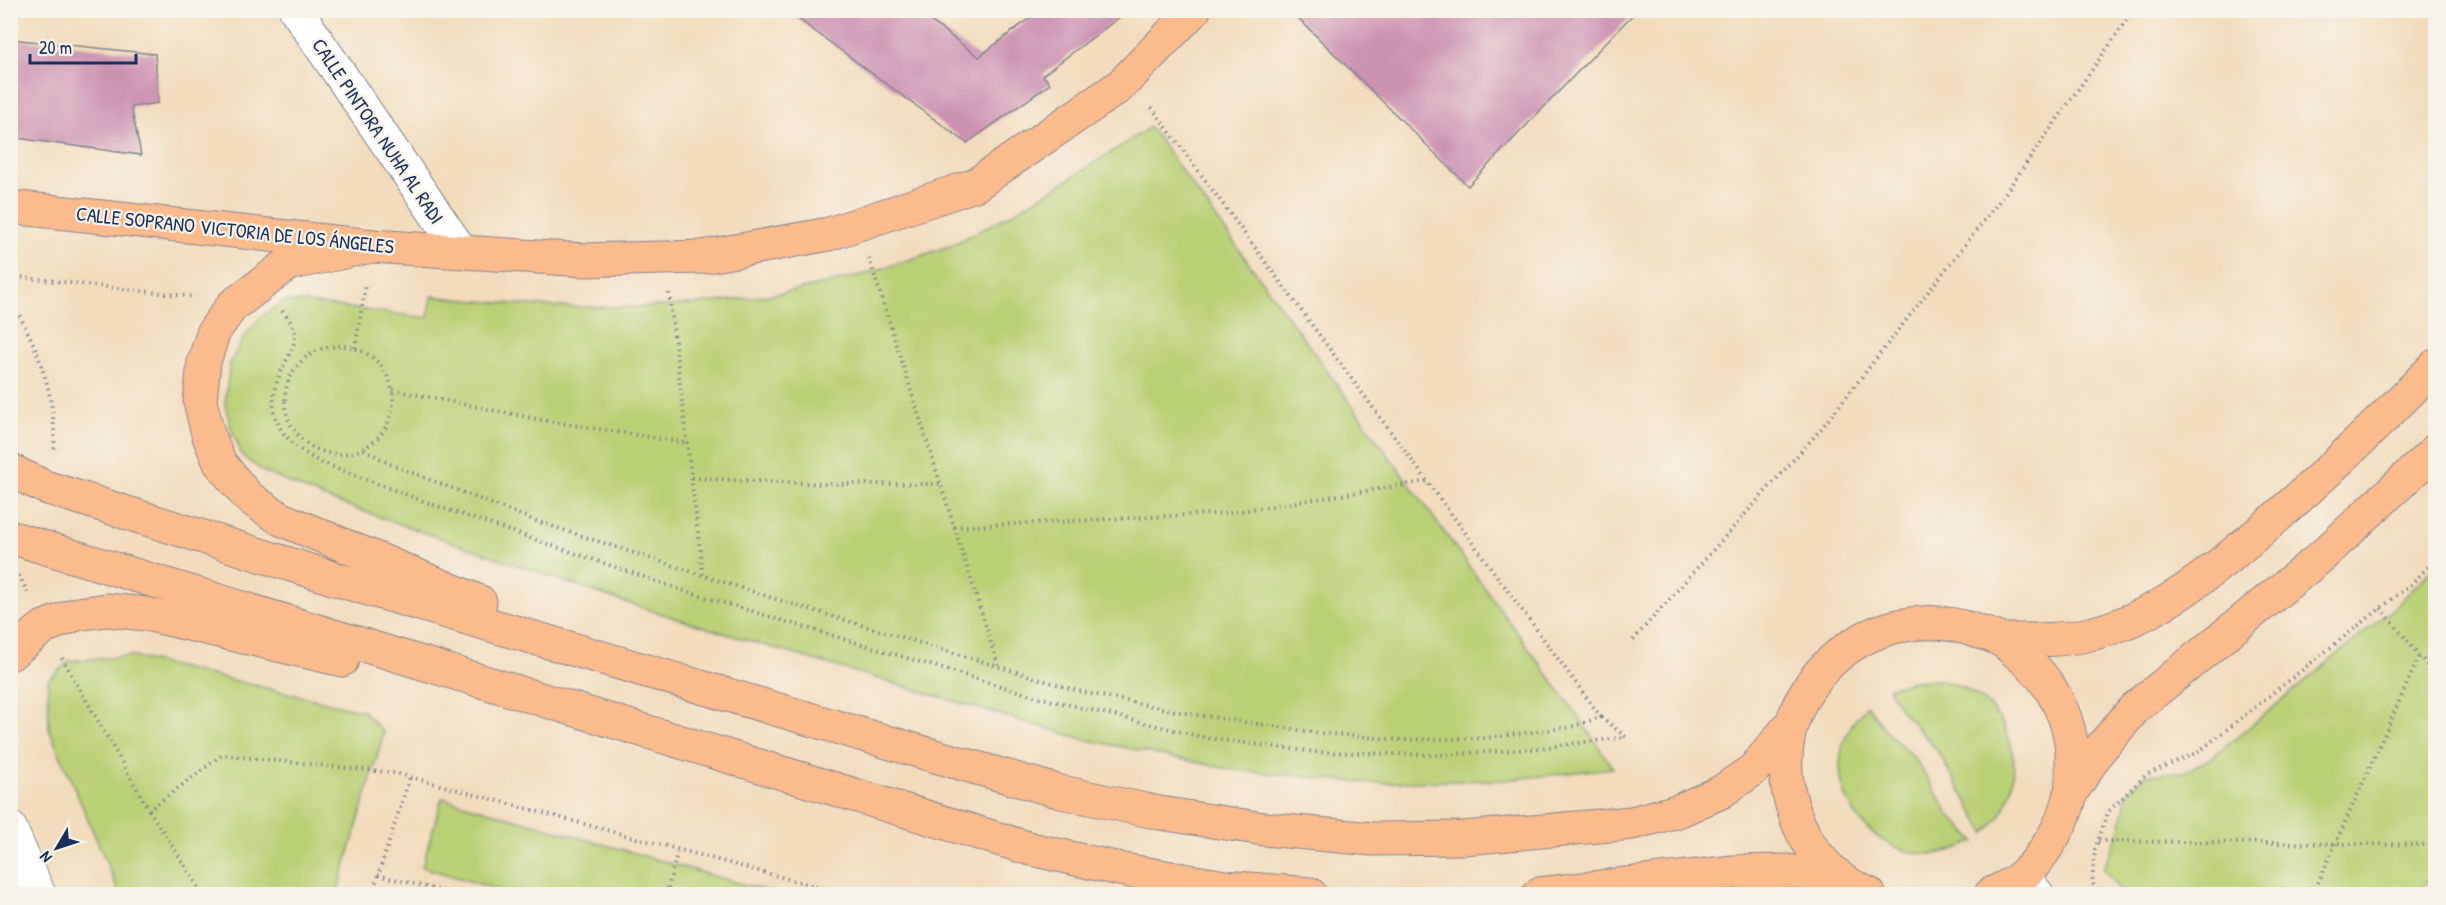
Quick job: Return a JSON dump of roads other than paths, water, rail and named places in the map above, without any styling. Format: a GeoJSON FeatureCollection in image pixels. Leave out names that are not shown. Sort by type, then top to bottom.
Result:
{"type":"FeatureCollection","features":[{"type":"Feature","properties":{"kind":"main road","name":"CALLE SOPRANO VICTORIA DE LOS ÁNGELES"},"geometry":{"type":"LineString","coordinates":[[10,207],[372,246],[584,260],[702,257],[829,234],[975,185],[1120,86],[1194,10]]}},
{"type":"Feature","properties":{"kind":"main road"},"geometry":{"type":"LineString","coordinates":[[372,246],[288,264],[237,302],[214,331],[204,362],[200,400],[208,434],[220,463],[248,497],[281,519],[447,589],[688,682]]}},
{"type":"Feature","properties":{"kind":"main road"},"geometry":{"type":"LineString","coordinates":[[2000,640],[2054,640],[2088,634],[2122,623],[2185,591],[2223,563],[2285,510],[2365,437],[2436,365]]}},
{"type":"Feature","properties":{"kind":"main road"},"geometry":{"type":"LineString","coordinates":[[1991,894],[2030,885],[2054,839],[2071,793],[2099,750],[2135,708],[2322,556],[2436,450]]}},
{"type":"Feature","properties":{"kind":"main road"},"geometry":{"type":"LineString","coordinates":[[10,470],[45,487],[355,585],[935,756],[1072,794],[1160,813],[1253,828],[1372,839],[1464,838],[1632,823],[1678,811],[1721,792],[1754,769],[1791,724]]}},
{"type":"Feature","properties":{"kind":"main road"},"geometry":{"type":"LineString","coordinates":[[10,537],[1031,849],[1135,872],[1225,887],[1310,894]]}},
{"type":"Feature","properties":{"kind":"main road"},"geometry":{"type":"LineString","coordinates":[[10,654],[44,627],[77,614],[107,610],[146,614],[376,668],[565,705]]}},
{"type":"Feature","properties":{"kind":"main road"},"geometry":{"type":"LineString","coordinates":[[1869,894],[1839,878],[1815,853],[1798,824],[1788,791],[1785,757],[1791,724],[1809,685],[1838,653],[1875,632],[1917,621],[1960,624],[2000,640],[2035,668],[2060,705],[2072,748],[2071,793]]}},
{"type":"Feature","properties":{"kind":"main road"},"geometry":{"type":"LineString","coordinates":[[1539,894],[1733,872],[1787,871],[1839,878]]}},
{"type":"Feature","properties":{"kind":"street","name":"CALLE PINTORA NUHA AL RADI"},"geometry":{"type":"LineString","coordinates":[[296,10],[461,251]]}},
{"type":"Feature","properties":{"kind":"street"},"geometry":{"type":"LineString","coordinates":[[10,828],[34,882],[58,894]]}}]}
